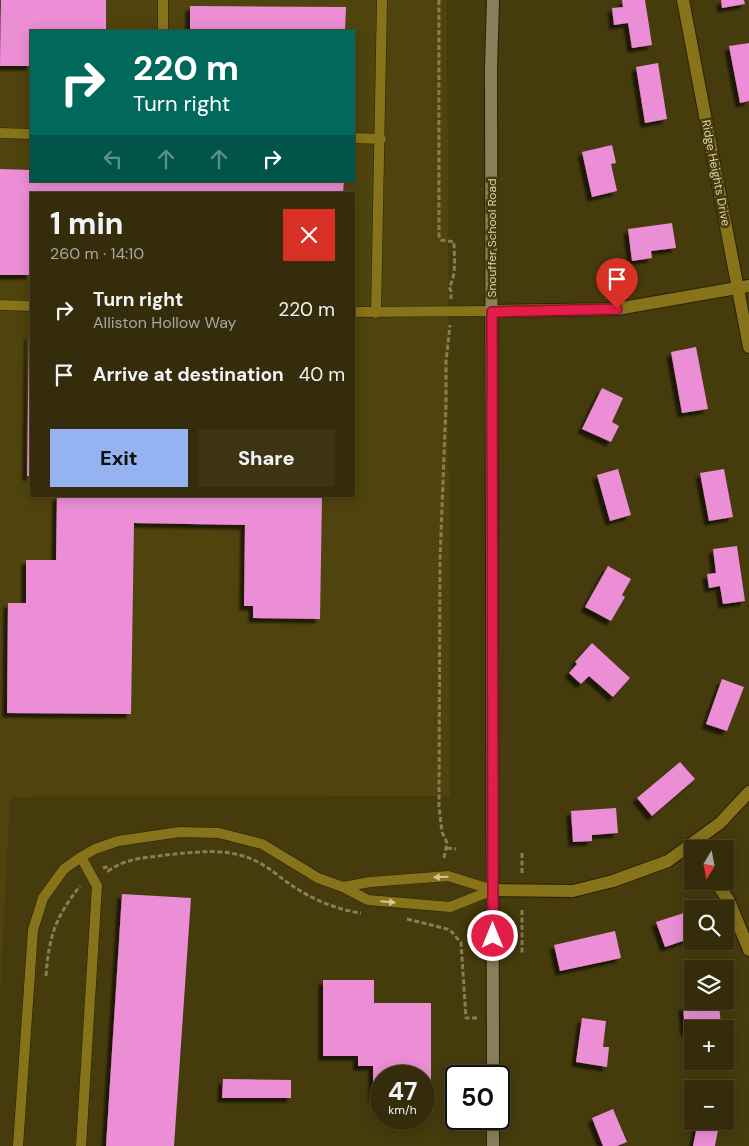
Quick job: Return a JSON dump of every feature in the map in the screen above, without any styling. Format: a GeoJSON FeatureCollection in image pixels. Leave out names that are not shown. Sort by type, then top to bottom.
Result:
{"type":"FeatureCollection","features":[{"type":"Feature","properties":{"kind":"main road","name":"Snouffer School Road"},"geometry":{"type":"LineString","coordinates":[[492,1065],[491,68],[493,0]]}},
{"type":"Feature","properties":{"kind":"main road"},"geometry":{"type":"LineString","coordinates":[[492,1130],[492,1146]]}},
{"type":"Feature","properties":{"kind":"street","name":"Ridge Heights Drive"},"geometry":{"type":"LineString","coordinates":[[683,0],[744,287],[749,347]]}},
{"type":"Feature","properties":{"kind":"street"},"geometry":{"type":"LineString","coordinates":[[492,312],[617,309],[744,287]]}},
{"type":"Feature","properties":{"kind":"street"},"geometry":{"type":"LineString","coordinates":[[700,840],[720,823],[749,792]]}},
{"type":"Feature","properties":{"kind":"street"},"geometry":{"type":"LineString","coordinates":[[493,890],[573,891],[613,881],[668,860],[684,852]]}},
{"type":"Feature","properties":{"kind":"street"},"geometry":{"type":"LineString","coordinates":[[721,890],[729,901],[749,950]]}},
{"type":"Feature","properties":{"kind":"lane"},"geometry":{"type":"LineString","coordinates":[[163,0],[163,30]]}},
{"type":"Feature","properties":{"kind":"lane"},"geometry":{"type":"LineString","coordinates":[[376,313],[381,139],[382,0]]}},
{"type":"Feature","properties":{"kind":"lane"},"geometry":{"type":"LineString","coordinates":[[0,133],[30,134]]}},
{"type":"Feature","properties":{"kind":"lane"},"geometry":{"type":"LineString","coordinates":[[355,138],[381,139]]}},
{"type":"Feature","properties":{"kind":"lane"},"geometry":{"type":"LineString","coordinates":[[0,305],[30,306]]}},
{"type":"Feature","properties":{"kind":"lane"},"geometry":{"type":"LineString","coordinates":[[355,312],[492,312]]}},
{"type":"Feature","properties":{"kind":"lane"},"geometry":{"type":"LineString","coordinates":[[18,1146],[33,930],[43,898],[64,869],[96,849],[118,841],[180,832],[219,832],[262,844],[318,878],[343,887],[368,900],[450,908],[493,890]]}},
{"type":"Feature","properties":{"kind":"lane"},"geometry":{"type":"LineString","coordinates":[[81,858],[97,886],[81,1146]]}},
{"type":"Feature","properties":{"kind":"lane"},"geometry":{"type":"LineString","coordinates":[[343,887],[370,882],[448,876],[493,890]]}},
{"type":"Feature","properties":{"kind":"path"},"geometry":{"type":"LineString","coordinates":[[439,0],[439,236],[441,240],[454,242],[454,272],[452,283],[448,287],[451,291]]}},
{"type":"Feature","properties":{"kind":"path"},"geometry":{"type":"LineString","coordinates":[[444,858],[447,843],[440,821],[439,807],[440,559],[446,362],[450,330]]}},
{"type":"Feature","properties":{"kind":"path"},"geometry":{"type":"LineString","coordinates":[[447,848],[456,849]]}},
{"type":"Feature","properties":{"kind":"path"},"geometry":{"type":"LineString","coordinates":[[46,980],[49,942],[54,927],[67,903],[81,885],[92,876],[106,867],[108,870],[128,861],[204,851],[220,851],[234,854],[256,861],[296,889],[318,900],[337,908],[363,913]]}},
{"type":"Feature","properties":{"kind":"path"},"geometry":{"type":"LineString","coordinates":[[522,853],[522,873]]}},
{"type":"Feature","properties":{"kind":"path"},"geometry":{"type":"LineString","coordinates":[[522,910],[522,954]]}},
{"type":"Feature","properties":{"kind":"path"},"geometry":{"type":"LineString","coordinates":[[402,919],[446,929],[457,936],[461,943],[466,1018],[477,1018]]}},
{"type":"Feature","properties":{"kind":"shaded area"},"geometry":{"type":"Polygon","coordinates":[[[0,0],[447,0],[450,796],[10,797],[0,996],[0,0]]]}},
{"type":"Feature","properties":{"kind":"building"},"geometry":{"type":"Polygon","coordinates":[[[1,0],[106,0],[106,30],[30,30],[30,66],[0,66],[1,0]]]}},
{"type":"Feature","properties":{"kind":"building"},"geometry":{"type":"Polygon","coordinates":[[[622,0],[645,0],[652,45],[632,48],[628,23],[614,25],[612,8],[623,7],[622,0]]]}},
{"type":"Feature","properties":{"kind":"building"},"geometry":{"type":"Polygon","coordinates":[[[721,0],[744,0],[745,4],[722,8],[721,0]]]}},
{"type":"Feature","properties":{"kind":"building"},"geometry":{"type":"Polygon","coordinates":[[[190,6],[346,7],[345,30],[190,30],[190,6]]]}},
{"type":"Feature","properties":{"kind":"building"},"geometry":{"type":"Polygon","coordinates":[[[749,43],[749,101],[740,103],[729,46],[749,43]]]}},
{"type":"Feature","properties":{"kind":"building"},"geometry":{"type":"Polygon","coordinates":[[[658,63],[667,119],[645,123],[636,67],[658,63]]]}},
{"type":"Feature","properties":{"kind":"building"},"geometry":{"type":"Polygon","coordinates":[[[612,145],[616,163],[611,164],[617,191],[592,197],[582,152],[612,145]]]}},
{"type":"Feature","properties":{"kind":"building"},"geometry":{"type":"Polygon","coordinates":[[[0,169],[30,170],[30,182],[344,182],[343,192],[30,192],[30,275],[0,275],[0,169]]]}},
{"type":"Feature","properties":{"kind":"building"},"geometry":{"type":"Polygon","coordinates":[[[672,223],[676,248],[651,251],[652,258],[632,261],[628,229],[672,223]]]}},
{"type":"Feature","properties":{"kind":"building"},"geometry":{"type":"Polygon","coordinates":[[[29,335],[30,335],[30,476],[27,476],[29,335]]]}},
{"type":"Feature","properties":{"kind":"building"},"geometry":{"type":"Polygon","coordinates":[[[696,347],[708,409],[682,413],[671,352],[696,347]]]}},
{"type":"Feature","properties":{"kind":"building"},"geometry":{"type":"Polygon","coordinates":[[[602,388],[623,398],[612,422],[619,426],[611,442],[582,429],[602,388]]]}},
{"type":"Feature","properties":{"kind":"building"},"geometry":{"type":"Polygon","coordinates":[[[618,469],[631,515],[610,521],[597,475],[618,469]]]}},
{"type":"Feature","properties":{"kind":"building"},"geometry":{"type":"Polygon","coordinates":[[[724,469],[733,517],[709,521],[700,473],[724,469]]]}},
{"type":"Feature","properties":{"kind":"building"},"geometry":{"type":"Polygon","coordinates":[[[57,497],[322,497],[320,619],[253,618],[253,606],[244,606],[245,525],[134,523],[131,714],[7,713],[8,603],[26,603],[26,560],[56,560],[57,497]]]}},
{"type":"Feature","properties":{"kind":"building"},"geometry":{"type":"Polygon","coordinates":[[[737,546],[745,601],[723,604],[720,586],[709,588],[707,574],[716,573],[713,549],[737,546]]]}},
{"type":"Feature","properties":{"kind":"building"},"geometry":{"type":"Polygon","coordinates":[[[608,566],[631,579],[622,595],[625,597],[611,621],[585,607],[608,566]]]}},
{"type":"Feature","properties":{"kind":"building"},"geometry":{"type":"Polygon","coordinates":[[[592,643],[630,678],[613,697],[589,676],[581,684],[569,673],[577,664],[575,662],[592,643]]]}},
{"type":"Feature","properties":{"kind":"building"},"geometry":{"type":"Polygon","coordinates":[[[722,679],[744,687],[727,731],[706,724],[722,679]]]}},
{"type":"Feature","properties":{"kind":"building"},"geometry":{"type":"Polygon","coordinates":[[[680,762],[695,779],[652,816],[637,798],[680,762]]]}},
{"type":"Feature","properties":{"kind":"building"},"geometry":{"type":"Polygon","coordinates":[[[616,808],[618,833],[592,835],[592,841],[573,842],[571,811],[616,808]]]}},
{"type":"Feature","properties":{"kind":"building"},"geometry":{"type":"Polygon","coordinates":[[[122,894],[191,898],[174,1146],[106,1146],[122,894]]]}},
{"type":"Feature","properties":{"kind":"building"},"geometry":{"type":"Polygon","coordinates":[[[684,913],[684,941],[665,947],[656,922],[684,913]]]}},
{"type":"Feature","properties":{"kind":"building"},"geometry":{"type":"Polygon","coordinates":[[[615,931],[621,958],[560,971],[554,945],[615,931]]]}},
{"type":"Feature","properties":{"kind":"building"},"geometry":{"type":"Polygon","coordinates":[[[323,980],[374,980],[374,1003],[431,1003],[431,1065],[358,1066],[358,1056],[323,1056],[323,980]]]}},
{"type":"Feature","properties":{"kind":"building"},"geometry":{"type":"Polygon","coordinates":[[[683,1006],[684,1010],[720,1010],[720,1020],[684,1020],[683,1006]]]}},
{"type":"Feature","properties":{"kind":"building"},"geometry":{"type":"Polygon","coordinates":[[[582,1018],[606,1021],[603,1047],[609,1047],[607,1067],[576,1062],[582,1018]]]}},
{"type":"Feature","properties":{"kind":"building"},"geometry":{"type":"Polygon","coordinates":[[[223,1079],[291,1080],[291,1098],[222,1098],[223,1079]]]}},
{"type":"Feature","properties":{"kind":"building"},"geometry":{"type":"Polygon","coordinates":[[[613,1109],[627,1142],[617,1146],[603,1146],[592,1118],[613,1109]]]}},
{"type":"Feature","properties":{"kind":"building"},"geometry":{"type":"Polygon","coordinates":[[[696,1130],[718,1130],[715,1146],[693,1146],[696,1130]]]}},
{"type":"Feature","properties":{"kind":"route"},"geometry":{"type":"LineString","coordinates":[[493,936],[492,312],[617,309]]}}]}
